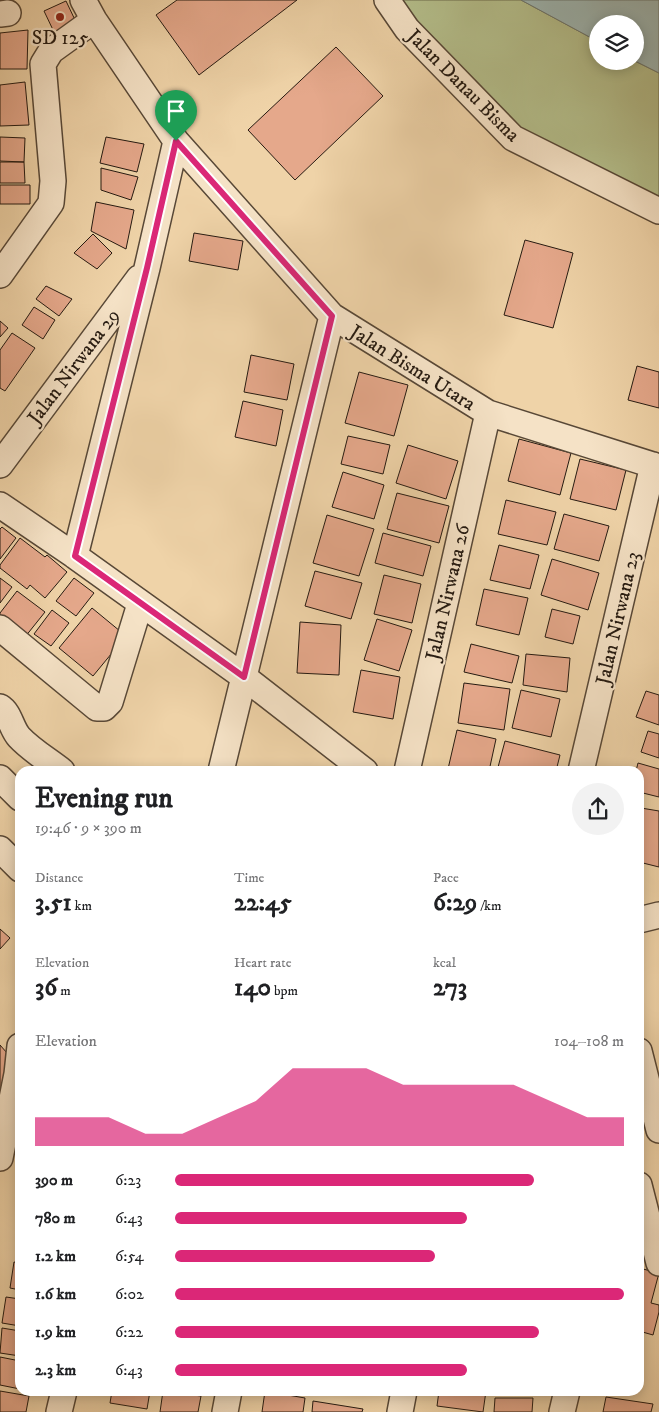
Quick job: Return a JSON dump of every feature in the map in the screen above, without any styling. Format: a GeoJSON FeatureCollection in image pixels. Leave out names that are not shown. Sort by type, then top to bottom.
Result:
{"type":"FeatureCollection","features":[{"type":"Feature","properties":{"kind":"street","name":"Jalan Danau Bisma"},"geometry":{"type":"LineString","coordinates":[[387,0],[407,29],[513,138],[659,211]]}},
{"type":"Feature","properties":{"kind":"street","name":"Jalan Bisma Utara"},"geometry":{"type":"LineString","coordinates":[[89,10],[176,141],[332,316],[488,413],[656,466]]}},
{"type":"Feature","properties":{"kind":"street"},"geometry":{"type":"LineString","coordinates":[[0,274],[52,203],[53,181],[43,64],[51,51],[89,10]]}},
{"type":"Feature","properties":{"kind":"street","name":"Jalan Nirwana 29"},"geometry":{"type":"LineString","coordinates":[[75,556],[147,268],[176,141]]}},
{"type":"Feature","properties":{"kind":"street","name":"Jalan Nirwana 29"},"geometry":{"type":"LineString","coordinates":[[0,465],[147,268]]}},
{"type":"Feature","properties":{"kind":"street"},"geometry":{"type":"LineString","coordinates":[[221,766],[332,316]]}},
{"type":"Feature","properties":{"kind":"street","name":"Jalan Nirwana 26"},"geometry":{"type":"LineString","coordinates":[[407,766],[488,413]]}},
{"type":"Feature","properties":{"kind":"street","name":"Jalan Nirwana 23"},"geometry":{"type":"LineString","coordinates":[[582,766],[656,466]]}},
{"type":"Feature","properties":{"kind":"street"},"geometry":{"type":"LineString","coordinates":[[0,505],[75,556],[244,677],[359,766]]}},
{"type":"Feature","properties":{"kind":"street"},"geometry":{"type":"LineString","coordinates":[[0,628],[97,708],[104,708],[110,702],[140,604]]}},
{"type":"Feature","properties":{"kind":"street"},"geometry":{"type":"LineString","coordinates":[[0,707],[5,711],[17,735],[55,766]]}},
{"type":"Feature","properties":{"kind":"street"},"geometry":{"type":"LineString","coordinates":[[0,778],[15,793]]}},
{"type":"Feature","properties":{"kind":"street"},"geometry":{"type":"LineString","coordinates":[[0,849],[15,864]]}},
{"type":"Feature","properties":{"kind":"street"},"geometry":{"type":"LineString","coordinates":[[644,919],[659,915]]}},
{"type":"Feature","properties":{"kind":"street"},"geometry":{"type":"LineString","coordinates":[[644,1071],[659,1130]]}},
{"type":"Feature","properties":{"kind":"street"},"geometry":{"type":"LineString","coordinates":[[0,1158],[15,1084]]}},
{"type":"Feature","properties":{"kind":"street"},"geometry":{"type":"LineString","coordinates":[[644,1204],[659,1262]]}},
{"type":"Feature","properties":{"kind":"street"},"geometry":{"type":"LineString","coordinates":[[59,1412],[63,1396]]}},
{"type":"Feature","properties":{"kind":"street"},"geometry":{"type":"LineString","coordinates":[[225,1412],[228,1396]]}},
{"type":"Feature","properties":{"kind":"street"},"geometry":{"type":"LineString","coordinates":[[400,1412],[403,1396]]}},
{"type":"Feature","properties":{"kind":"street"},"geometry":{"type":"LineString","coordinates":[[562,1412],[566,1396]]}},
{"type":"Feature","properties":{"kind":"green space"},"geometry":{"type":"Polygon","coordinates":[[[389,0],[521,0],[589,37],[589,70],[644,70],[644,66],[659,73],[659,211],[513,138],[389,0]]]}},
{"type":"Feature","properties":{"kind":"water"},"geometry":{"type":"Polygon","coordinates":[[[521,0],[659,0],[659,73],[644,66],[644,15],[589,15],[589,37],[521,0]]]}},
{"type":"Feature","properties":{"kind":"building"},"geometry":{"type":"Polygon","coordinates":[[[177,0],[297,0],[199,75],[156,15],[177,0]]]}},
{"type":"Feature","properties":{"kind":"building","name":"SD 125"},"geometry":{"type":"Polygon","coordinates":[[[66,1],[76,22],[54,32],[44,11],[66,1]]]}},
{"type":"Feature","properties":{"kind":"building"},"geometry":{"type":"Polygon","coordinates":[[[28,30],[27,69],[0,69],[0,33],[28,30]]]}},
{"type":"Feature","properties":{"kind":"building"},"geometry":{"type":"Polygon","coordinates":[[[336,47],[383,96],[295,180],[248,130],[336,47]]]}},
{"type":"Feature","properties":{"kind":"building"},"geometry":{"type":"Polygon","coordinates":[[[25,82],[29,125],[0,126],[0,85],[25,82]]]}},
{"type":"Feature","properties":{"kind":"building"},"geometry":{"type":"Polygon","coordinates":[[[0,137],[25,138],[24,162],[0,161],[0,137]]]}},
{"type":"Feature","properties":{"kind":"building"},"geometry":{"type":"Polygon","coordinates":[[[106,137],[144,144],[137,172],[100,163],[106,137]]]}},
{"type":"Feature","properties":{"kind":"building"},"geometry":{"type":"Polygon","coordinates":[[[0,162],[24,162],[25,183],[0,183],[0,162]]]}},
{"type":"Feature","properties":{"kind":"building"},"geometry":{"type":"Polygon","coordinates":[[[101,168],[138,177],[131,200],[101,190],[101,168]]]}},
{"type":"Feature","properties":{"kind":"building"},"geometry":{"type":"Polygon","coordinates":[[[0,185],[30,185],[30,204],[0,204],[0,185]]]}},
{"type":"Feature","properties":{"kind":"building"},"geometry":{"type":"Polygon","coordinates":[[[96,202],[134,210],[126,249],[91,231],[96,202]]]}},
{"type":"Feature","properties":{"kind":"building"},"geometry":{"type":"Polygon","coordinates":[[[194,233],[243,241],[238,270],[189,261],[194,233]]]}},
{"type":"Feature","properties":{"kind":"building"},"geometry":{"type":"Polygon","coordinates":[[[93,234],[112,253],[97,269],[74,253],[93,234]]]}},
{"type":"Feature","properties":{"kind":"building"},"geometry":{"type":"Polygon","coordinates":[[[525,240],[573,253],[553,328],[504,315],[525,240]]]}},
{"type":"Feature","properties":{"kind":"building"},"geometry":{"type":"Polygon","coordinates":[[[46,286],[72,299],[59,316],[36,299],[46,286]]]}},
{"type":"Feature","properties":{"kind":"building"},"geometry":{"type":"Polygon","coordinates":[[[34,307],[55,320],[43,339],[22,325],[34,307]]]}},
{"type":"Feature","properties":{"kind":"building"},"geometry":{"type":"Polygon","coordinates":[[[0,321],[8,328],[0,337],[0,321]]]}},
{"type":"Feature","properties":{"kind":"building"},"geometry":{"type":"Polygon","coordinates":[[[12,333],[35,348],[5,391],[0,388],[0,350],[12,333]]]}},
{"type":"Feature","properties":{"kind":"building"},"geometry":{"type":"Polygon","coordinates":[[[251,355],[294,364],[287,400],[244,392],[251,355]]]}},
{"type":"Feature","properties":{"kind":"building"},"geometry":{"type":"Polygon","coordinates":[[[637,366],[659,372],[659,408],[628,400],[637,366]]]}},
{"type":"Feature","properties":{"kind":"building"},"geometry":{"type":"Polygon","coordinates":[[[359,372],[408,385],[394,436],[345,423],[359,372]]]}},
{"type":"Feature","properties":{"kind":"building"},"geometry":{"type":"Polygon","coordinates":[[[243,401],[283,410],[276,446],[235,437],[243,401]]]}},
{"type":"Feature","properties":{"kind":"building"},"geometry":{"type":"Polygon","coordinates":[[[348,436],[390,445],[383,474],[341,464],[348,436]]]}},
{"type":"Feature","properties":{"kind":"building"},"geometry":{"type":"Polygon","coordinates":[[[519,439],[571,453],[560,495],[508,481],[519,439]]]}},
{"type":"Feature","properties":{"kind":"building"},"geometry":{"type":"Polygon","coordinates":[[[408,445],[458,461],[446,499],[396,483],[408,445]]]}},
{"type":"Feature","properties":{"kind":"building"},"geometry":{"type":"Polygon","coordinates":[[[580,459],[626,470],[616,510],[570,499],[580,459]]]}},
{"type":"Feature","properties":{"kind":"building"},"geometry":{"type":"Polygon","coordinates":[[[343,472],[384,485],[374,519],[332,507],[343,472]]]}},
{"type":"Feature","properties":{"kind":"building"},"geometry":{"type":"Polygon","coordinates":[[[397,493],[449,506],[439,543],[387,529],[397,493]]]}},
{"type":"Feature","properties":{"kind":"building"},"geometry":{"type":"Polygon","coordinates":[[[506,500],[556,512],[547,545],[498,534],[506,500]]]}},
{"type":"Feature","properties":{"kind":"building"},"geometry":{"type":"Polygon","coordinates":[[[564,514],[609,526],[599,561],[554,549],[564,514]]]}},
{"type":"Feature","properties":{"kind":"building"},"geometry":{"type":"Polygon","coordinates":[[[327,515],[374,529],[359,576],[313,563],[327,515]]]}},
{"type":"Feature","properties":{"kind":"building"},"geometry":{"type":"Polygon","coordinates":[[[2,527],[16,538],[0,559],[0,529],[2,527]]]}},
{"type":"Feature","properties":{"kind":"building"},"geometry":{"type":"Polygon","coordinates":[[[383,533],[431,546],[423,576],[375,563],[383,533]]]}},
{"type":"Feature","properties":{"kind":"building"},"geometry":{"type":"Polygon","coordinates":[[[20,538],[45,557],[47,555],[67,572],[45,598],[30,585],[27,589],[0,568],[0,565],[20,538]]]}},
{"type":"Feature","properties":{"kind":"building"},"geometry":{"type":"Polygon","coordinates":[[[499,545],[539,555],[530,589],[490,580],[499,545]]]}},
{"type":"Feature","properties":{"kind":"building"},"geometry":{"type":"Polygon","coordinates":[[[552,559],[599,573],[588,610],[541,595],[552,559]]]}},
{"type":"Feature","properties":{"kind":"building"},"geometry":{"type":"Polygon","coordinates":[[[315,571],[362,583],[351,619],[305,606],[315,571]]]}},
{"type":"Feature","properties":{"kind":"building"},"geometry":{"type":"Polygon","coordinates":[[[384,575],[421,584],[412,623],[374,614],[384,575]]]}},
{"type":"Feature","properties":{"kind":"building"},"geometry":{"type":"Polygon","coordinates":[[[0,578],[12,587],[0,603],[0,578]]]}},
{"type":"Feature","properties":{"kind":"building"},"geometry":{"type":"Polygon","coordinates":[[[74,578],[94,593],[76,616],[56,601],[74,578]]]}},
{"type":"Feature","properties":{"kind":"building"},"geometry":{"type":"Polygon","coordinates":[[[484,589],[528,598],[519,635],[476,625],[484,589]]]}},
{"type":"Feature","properties":{"kind":"building"},"geometry":{"type":"Polygon","coordinates":[[[17,591],[45,612],[25,637],[0,618],[0,613],[17,591]]]}},
{"type":"Feature","properties":{"kind":"building"},"geometry":{"type":"Polygon","coordinates":[[[92,608],[126,636],[93,676],[59,648],[92,608]]]}},
{"type":"Feature","properties":{"kind":"building"},"geometry":{"type":"Polygon","coordinates":[[[552,609],[580,616],[573,644],[545,637],[552,609]]]}},
{"type":"Feature","properties":{"kind":"building"},"geometry":{"type":"Polygon","coordinates":[[[52,610],[69,623],[51,646],[34,634],[52,610]]]}},
{"type":"Feature","properties":{"kind":"building"},"geometry":{"type":"Polygon","coordinates":[[[377,619],[412,630],[399,671],[364,660],[377,619]]]}},
{"type":"Feature","properties":{"kind":"building"},"geometry":{"type":"Polygon","coordinates":[[[300,622],[341,625],[339,675],[297,673],[300,622]]]}},
{"type":"Feature","properties":{"kind":"building"},"geometry":{"type":"Polygon","coordinates":[[[471,644],[519,656],[512,683],[464,672],[471,644]]]}},
{"type":"Feature","properties":{"kind":"building"},"geometry":{"type":"Polygon","coordinates":[[[526,654],[570,658],[567,692],[523,685],[526,654]]]}},
{"type":"Feature","properties":{"kind":"building"},"geometry":{"type":"Polygon","coordinates":[[[361,670],[400,677],[393,719],[353,712],[361,670]]]}},
{"type":"Feature","properties":{"kind":"building"},"geometry":{"type":"Polygon","coordinates":[[[464,683],[510,689],[504,730],[458,723],[464,683]]]}},
{"type":"Feature","properties":{"kind":"building"},"geometry":{"type":"Polygon","coordinates":[[[521,690],[560,699],[551,737],[512,728],[521,690]]]}},
{"type":"Feature","properties":{"kind":"building"},"geometry":{"type":"Polygon","coordinates":[[[646,691],[659,695],[659,725],[636,717],[646,691]]]}},
{"type":"Feature","properties":{"kind":"building"},"geometry":{"type":"Polygon","coordinates":[[[457,730],[496,739],[490,766],[449,766],[457,730]]]}},
{"type":"Feature","properties":{"kind":"building"},"geometry":{"type":"Polygon","coordinates":[[[648,731],[659,734],[659,758],[641,752],[648,731]]]}},
{"type":"Feature","properties":{"kind":"building"},"geometry":{"type":"Polygon","coordinates":[[[505,741],[560,755],[557,766],[498,766],[505,741]]]}},
{"type":"Feature","properties":{"kind":"building"},"geometry":{"type":"Polygon","coordinates":[[[638,763],[659,769],[659,797],[644,793],[644,766],[637,766],[638,763]]]}},
{"type":"Feature","properties":{"kind":"building"},"geometry":{"type":"Polygon","coordinates":[[[644,808],[659,811],[659,867],[644,863],[644,808]]]}},
{"type":"Feature","properties":{"kind":"building"},"geometry":{"type":"Polygon","coordinates":[[[0,929],[10,938],[0,949],[0,929]]]}},
{"type":"Feature","properties":{"kind":"building"},"geometry":{"type":"Polygon","coordinates":[[[0,1045],[15,1062],[0,1111],[0,1045]]]}},
{"type":"Feature","properties":{"kind":"building"},"geometry":{"type":"Polygon","coordinates":[[[14,1262],[15,1262],[15,1289],[10,1288],[14,1262]]]}},
{"type":"Feature","properties":{"kind":"building"},"geometry":{"type":"Polygon","coordinates":[[[644,1269],[659,1273],[651,1303],[659,1305],[653,1335],[644,1332],[644,1269]]]}},
{"type":"Feature","properties":{"kind":"building"},"geometry":{"type":"Polygon","coordinates":[[[6,1297],[15,1298],[15,1325],[2,1323],[6,1297]]]}},
{"type":"Feature","properties":{"kind":"building"},"geometry":{"type":"Polygon","coordinates":[[[2,1328],[15,1330],[15,1355],[0,1353],[2,1328]]]}},
{"type":"Feature","properties":{"kind":"building"},"geometry":{"type":"Polygon","coordinates":[[[0,1357],[15,1360],[15,1388],[0,1385],[0,1357]]]}},
{"type":"Feature","properties":{"kind":"building"},"geometry":{"type":"Polygon","coordinates":[[[0,1391],[15,1394],[15,1396],[29,1396],[26,1412],[0,1412],[0,1391]]]}},
{"type":"Feature","properties":{"kind":"building"},"geometry":{"type":"Polygon","coordinates":[[[111,1396],[149,1396],[147,1409],[110,1403],[111,1396]]]}},
{"type":"Feature","properties":{"kind":"building"},"geometry":{"type":"Polygon","coordinates":[[[162,1396],[201,1396],[198,1412],[160,1412],[162,1396]]]}},
{"type":"Feature","properties":{"kind":"building"},"geometry":{"type":"Polygon","coordinates":[[[264,1396],[305,1398],[303,1412],[262,1412],[264,1396]]]}},
{"type":"Feature","properties":{"kind":"building"},"geometry":{"type":"Polygon","coordinates":[[[438,1396],[485,1396],[483,1412],[437,1406],[438,1396]]]}},
{"type":"Feature","properties":{"kind":"building"},"geometry":{"type":"Polygon","coordinates":[[[606,1397],[653,1404],[651,1412],[603,1412],[606,1397]]]}},
{"type":"Feature","properties":{"kind":"building"},"geometry":{"type":"Polygon","coordinates":[[[495,1398],[533,1398],[532,1412],[494,1412],[495,1398]]]}},
{"type":"Feature","properties":{"kind":"building"},"geometry":{"type":"Polygon","coordinates":[[[313,1401],[363,1409],[362,1412],[312,1412],[313,1401]]]}},
{"type":"Feature","properties":{"kind":"place","name":"SD 125"},"geometry":{"type":"Point","coordinates":[60,17]}},
{"type":"Feature","properties":{"kind":"route"},"geometry":{"type":"LineString","coordinates":[[176,141],[332,316],[244,677],[75,556],[147,268],[176,141]]}}]}
